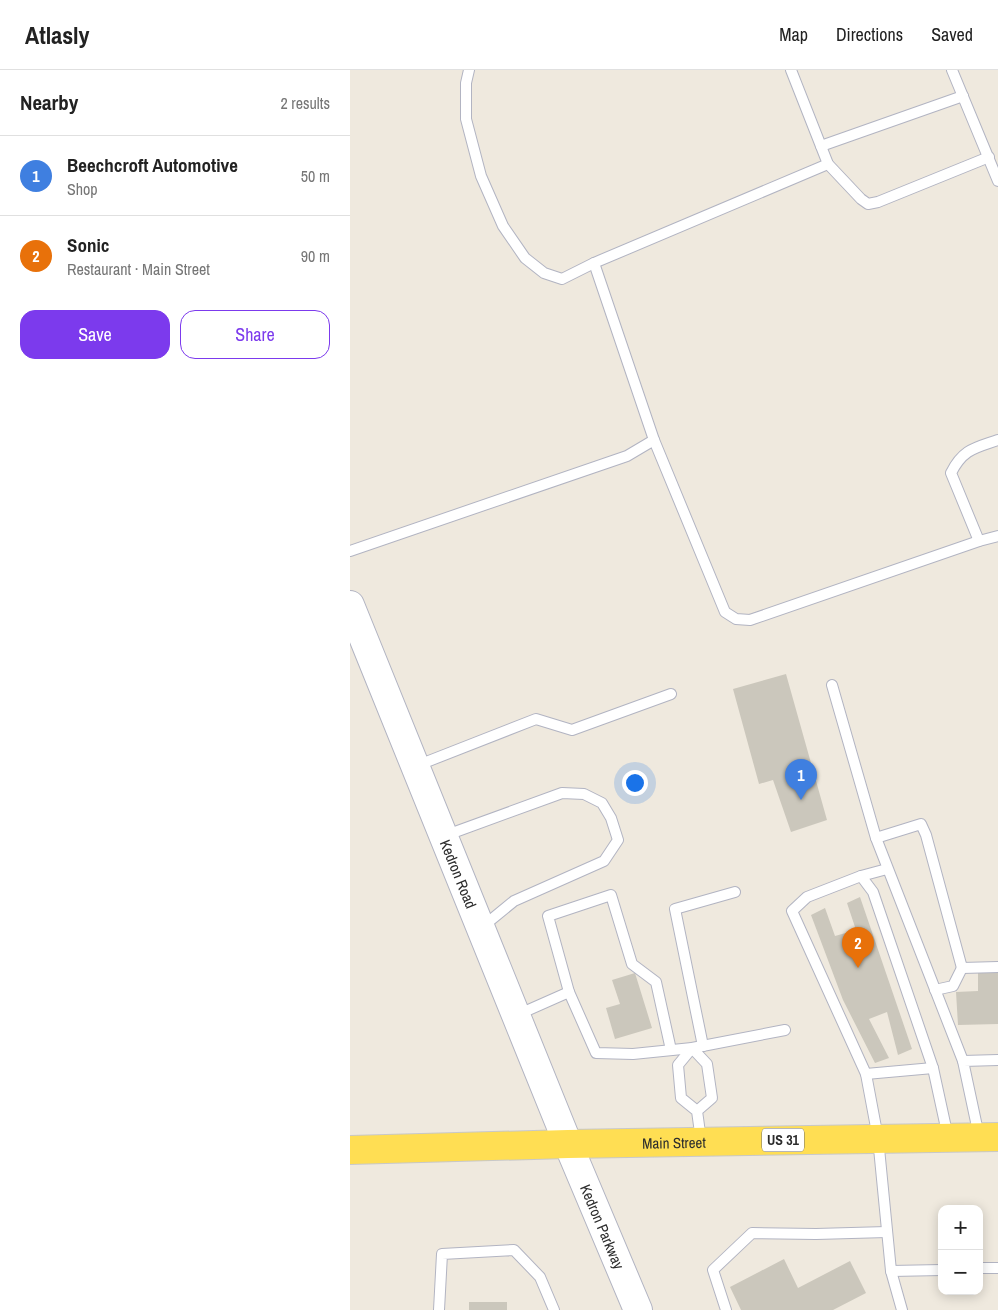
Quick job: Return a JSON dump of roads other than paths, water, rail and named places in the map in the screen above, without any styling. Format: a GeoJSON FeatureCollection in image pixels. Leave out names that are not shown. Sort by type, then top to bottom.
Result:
{"type":"FeatureCollection","features":[{"type":"Feature","properties":{"kind":"main road","name":"Kedron Road"},"geometry":{"type":"LineString","coordinates":[[350,605],[568,1144]]}},
{"type":"Feature","properties":{"kind":"main road","name":"Main Street"},"geometry":{"type":"LineString","coordinates":[[350,1150],[701,1141],[988,1137]]}},
{"type":"Feature","properties":{"kind":"main road","name":"Kedron Parkway"},"geometry":{"type":"LineString","coordinates":[[568,1144],[638,1310]]}},
{"type":"Feature","properties":{"kind":"lane"},"geometry":{"type":"LineString","coordinates":[[469,70],[466,83],[466,119],[481,176],[503,226],[525,258],[544,272],[562,278],[828,164]]}},
{"type":"Feature","properties":{"kind":"lane"},"geometry":{"type":"LineString","coordinates":[[791,70],[828,164],[861,200],[868,204],[878,202],[989,157]]}},
{"type":"Feature","properties":{"kind":"lane"},"geometry":{"type":"LineString","coordinates":[[952,70],[998,181]]}},
{"type":"Feature","properties":{"kind":"lane"},"geometry":{"type":"LineString","coordinates":[[822,146],[963,96]]}},
{"type":"Feature","properties":{"kind":"lane"},"geometry":{"type":"LineString","coordinates":[[594,263],[654,440],[725,612],[736,619],[750,620],[998,536]]}},
{"type":"Feature","properties":{"kind":"lane"},"geometry":{"type":"LineString","coordinates":[[350,551],[627,456],[654,440]]}},
{"type":"Feature","properties":{"kind":"lane"},"geometry":{"type":"LineString","coordinates":[[979,541],[952,473],[957,461],[968,451],[998,440]]}},
{"type":"Feature","properties":{"kind":"lane"},"geometry":{"type":"LineString","coordinates":[[832,685],[876,838],[963,1061],[988,1137]]}},
{"type":"Feature","properties":{"kind":"lane"},"geometry":{"type":"LineString","coordinates":[[415,766],[536,718],[572,730],[671,694]]}},
{"type":"Feature","properties":{"kind":"lane"},"geometry":{"type":"LineString","coordinates":[[443,837],[562,794],[584,794],[602,803],[611,818],[618,840],[604,861],[514,901],[481,928]]}},
{"type":"Feature","properties":{"kind":"lane"},"geometry":{"type":"LineString","coordinates":[[876,838],[921,824],[926,835],[962,968],[953,986],[935,990]]}},
{"type":"Feature","properties":{"kind":"lane"},"geometry":{"type":"LineString","coordinates":[[888,869],[861,876],[807,897],[792,911],[866,1074],[878,1138],[891,1271],[902,1310]]}},
{"type":"Feature","properties":{"kind":"lane"},"geometry":{"type":"LineString","coordinates":[[861,876],[873,892],[933,1068],[948,1137]]}},
{"type":"Feature","properties":{"kind":"lane"},"geometry":{"type":"LineString","coordinates":[[703,1046],[674,910],[735,892]]}},
{"type":"Feature","properties":{"kind":"lane"},"geometry":{"type":"LineString","coordinates":[[671,1050],[656,982],[632,964],[611,895],[548,916],[569,992],[596,1053],[633,1054],[692,1048],[785,1030]]}},
{"type":"Feature","properties":{"kind":"lane"},"geometry":{"type":"LineString","coordinates":[[962,968],[998,967]]}},
{"type":"Feature","properties":{"kind":"lane"},"geometry":{"type":"LineString","coordinates":[[516,1015],[569,992]]}},
{"type":"Feature","properties":{"kind":"lane"},"geometry":{"type":"LineString","coordinates":[[692,1048],[707,1064],[712,1098],[697,1111]]}},
{"type":"Feature","properties":{"kind":"lane"},"geometry":{"type":"LineString","coordinates":[[692,1048],[678,1065],[681,1098],[697,1111],[701,1141]]}},
{"type":"Feature","properties":{"kind":"lane"},"geometry":{"type":"LineString","coordinates":[[963,1061],[998,1060]]}},
{"type":"Feature","properties":{"kind":"lane"},"geometry":{"type":"LineString","coordinates":[[866,1074],[933,1068]]}},
{"type":"Feature","properties":{"kind":"lane"},"geometry":{"type":"LineString","coordinates":[[726,1310],[712,1270],[752,1233],[887,1232]]}},
{"type":"Feature","properties":{"kind":"lane"},"geometry":{"type":"LineString","coordinates":[[439,1310],[442,1254],[514,1250],[540,1276],[554,1310]]}},
{"type":"Feature","properties":{"kind":"lane"},"geometry":{"type":"LineString","coordinates":[[983,1268],[998,1268]]}},
{"type":"Feature","properties":{"kind":"lane"},"geometry":{"type":"LineString","coordinates":[[891,1271],[938,1270]]}},
{"type":"Feature","properties":{"kind":"place","name":"Beechcroft Automotive"},"geometry":{"type":"Point","coordinates":[801,800]}},
{"type":"Feature","properties":{"kind":"place","name":"Sonic"},"geometry":{"type":"Point","coordinates":[858,968]}}]}
